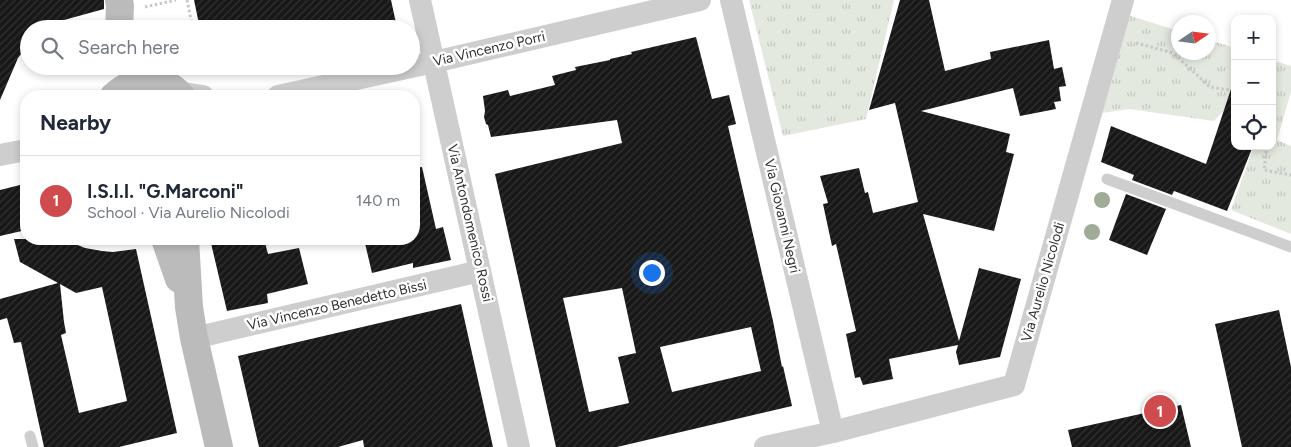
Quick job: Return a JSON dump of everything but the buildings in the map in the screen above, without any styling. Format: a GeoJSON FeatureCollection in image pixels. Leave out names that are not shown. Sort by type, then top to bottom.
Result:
{"type":"FeatureCollection","features":[{"type":"Feature","properties":{"kind":"main road"},"geometry":{"type":"LineString","coordinates":[[114,90],[115,75]]}},
{"type":"Feature","properties":{"kind":"main road"},"geometry":{"type":"LineString","coordinates":[[121,90],[132,83],[149,81],[170,85]]}},
{"type":"Feature","properties":{"kind":"main road"},"geometry":{"type":"LineString","coordinates":[[167,245],[189,307]]}},
{"type":"Feature","properties":{"kind":"main road"},"geometry":{"type":"LineString","coordinates":[[186,245],[189,307],[216,446]]}},
{"type":"Feature","properties":{"kind":"street","name":"Via Antondomenico Rossi"},"geometry":{"type":"LineString","coordinates":[[420,0],[520,447]]}},
{"type":"Feature","properties":{"kind":"street","name":"Via Vincenzo Porri"},"geometry":{"type":"LineString","coordinates":[[420,65],[700,0]]}},
{"type":"Feature","properties":{"kind":"street","name":"Via Giovanni Negri"},"geometry":{"type":"LineString","coordinates":[[731,0],[833,432]]}},
{"type":"Feature","properties":{"kind":"street","name":"Via Aurelio Nicolodi"},"geometry":{"type":"LineString","coordinates":[[833,432],[1014,385],[1123,0]]}},
{"type":"Feature","properties":{"kind":"street","name":"Via Vincenzo Porri"},"geometry":{"type":"LineString","coordinates":[[306,90],[374,75]]}},
{"type":"Feature","properties":{"kind":"street"},"geometry":{"type":"LineString","coordinates":[[170,85],[185,90]]}},
{"type":"Feature","properties":{"kind":"street"},"geometry":{"type":"LineString","coordinates":[[0,155],[20,151]]}},
{"type":"Feature","properties":{"kind":"street","name":"Via Vincenzo Benedetto Bissi"},"geometry":{"type":"LineString","coordinates":[[194,338],[480,271]]}},
{"type":"Feature","properties":{"kind":"street"},"geometry":{"type":"LineString","coordinates":[[765,447],[833,432]]}},
{"type":"Feature","properties":{"kind":"lane"},"geometry":{"type":"LineString","coordinates":[[1108,179],[1291,247]]}},
{"type":"Feature","properties":{"kind":"path"},"geometry":{"type":"LineString","coordinates":[[125,9],[143,8],[176,0]]}},
{"type":"Feature","properties":{"kind":"path"},"geometry":{"type":"LineString","coordinates":[[187,0],[191,20]]}},
{"type":"Feature","properties":{"kind":"path"},"geometry":{"type":"LineString","coordinates":[[1135,42],[1173,53],[1210,87],[1231,90]]}},
{"type":"Feature","properties":{"kind":"path"},"geometry":{"type":"LineString","coordinates":[[1266,150],[1264,170],[1291,175]]}},
{"type":"Feature","properties":{"kind":"green space"},"geometry":{"type":"Polygon","coordinates":[[[749,0],[894,0],[866,119],[783,136],[749,0]]]}},
{"type":"Feature","properties":{"kind":"green space"},"geometry":{"type":"Polygon","coordinates":[[[1128,15],[1171,29],[1171,60],[1216,60],[1216,42],[1231,47],[1231,109],[1226,108],[1214,121],[1129,109],[1102,113],[1128,15]]]}},
{"type":"Feature","properties":{"kind":"green space"},"geometry":{"type":"Polygon","coordinates":[[[1276,61],[1291,66],[1291,92],[1277,140],[1291,146],[1291,234],[1231,210],[1253,150],[1276,150],[1276,61]]]}},
{"type":"Feature","properties":{"kind":"place","name":"I.S.I.I. \"G.Marconi\""},"geometry":{"type":"Point","coordinates":[1160,411]}}]}
